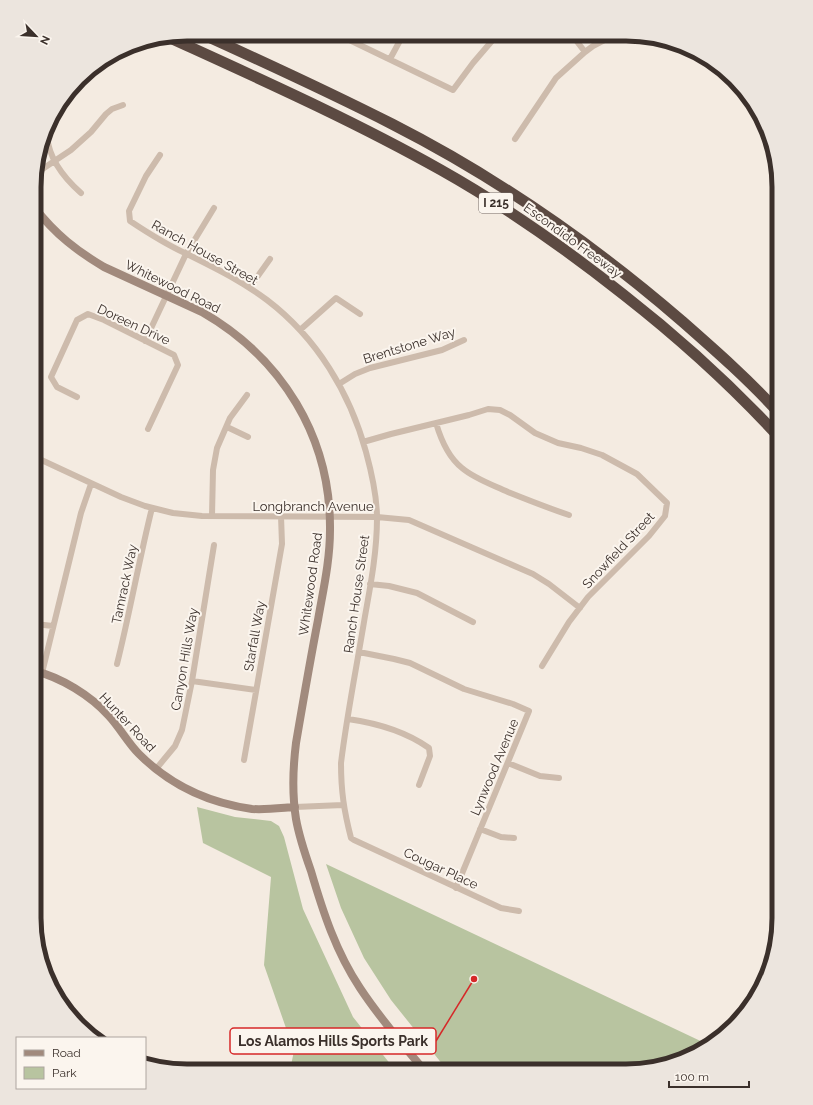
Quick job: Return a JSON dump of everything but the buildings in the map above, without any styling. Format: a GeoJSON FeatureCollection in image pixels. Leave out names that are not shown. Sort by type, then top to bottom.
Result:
{"type":"FeatureCollection","features":[{"type":"Feature","properties":{"kind":"highway","name":"Escondido Freeway"},"geometry":{"type":"LineString","coordinates":[[177,41],[369,131],[442,170],[490,199],[593,270],[662,326],[722,380],[772,430]]}},
{"type":"Feature","properties":{"kind":"highway","name":"Escondido Freeway"},"geometry":{"type":"LineString","coordinates":[[217,41],[392,124],[434,147],[530,205],[591,248],[652,295],[745,378],[772,406]]}},
{"type":"Feature","properties":{"kind":"main road","name":"Whitewood Road"},"geometry":{"type":"LineString","coordinates":[[41,216],[48,225],[79,252],[104,267],[202,312],[217,320],[232,331],[258,354],[278,376],[299,408],[308,426],[318,449],[326,481],[330,516],[330,544],[296,743],[294,771],[296,819],[321,906],[344,961],[360,988],[419,1064]]}},
{"type":"Feature","properties":{"kind":"main road","name":"Hunter Road"},"geometry":{"type":"LineString","coordinates":[[41,673],[57,679],[76,689],[91,700],[109,715],[139,754],[179,786],[221,803],[254,809],[295,807]]}},
{"type":"Feature","properties":{"kind":"street"},"geometry":{"type":"LineString","coordinates":[[352,41],[453,90],[472,63],[492,41]]}},
{"type":"Feature","properties":{"kind":"street"},"geometry":{"type":"LineString","coordinates":[[390,59],[400,41]]}},
{"type":"Feature","properties":{"kind":"street"},"geometry":{"type":"LineString","coordinates":[[577,41],[585,52]]}},
{"type":"Feature","properties":{"kind":"street"},"geometry":{"type":"LineString","coordinates":[[515,138],[556,78],[585,52],[603,41]]}},
{"type":"Feature","properties":{"kind":"street"},"geometry":{"type":"LineString","coordinates":[[42,170],[80,143],[112,109],[123,105]]}},
{"type":"Feature","properties":{"kind":"street"},"geometry":{"type":"LineString","coordinates":[[48,143],[55,162],[71,184],[81,193]]}},
{"type":"Feature","properties":{"kind":"street","name":"Ranch House Street"},"geometry":{"type":"LineString","coordinates":[[160,155],[146,176],[129,211],[130,221],[186,254],[218,269],[250,288],[269,302],[300,330],[326,362],[339,384],[352,412],[363,442],[373,482],[377,517],[375,554],[341,763],[343,805],[351,838],[354,840]]}},
{"type":"Feature","properties":{"kind":"street"},"geometry":{"type":"LineString","coordinates":[[146,341],[186,254],[214,208]]}},
{"type":"Feature","properties":{"kind":"street"},"geometry":{"type":"LineString","coordinates":[[250,288],[270,259]]}},
{"type":"Feature","properties":{"kind":"street"},"geometry":{"type":"LineString","coordinates":[[300,330],[336,298],[360,314]]}},
{"type":"Feature","properties":{"kind":"street","name":"Doreen Drive"},"geometry":{"type":"LineString","coordinates":[[77,397],[57,388],[51,377],[77,320],[88,314],[104,320],[174,355],[178,365],[148,429]]}},
{"type":"Feature","properties":{"kind":"street","name":"Brentstone Way"},"geometry":{"type":"LineString","coordinates":[[339,384],[355,374],[370,368],[442,350],[464,340]]}},
{"type":"Feature","properties":{"kind":"street"},"geometry":{"type":"LineString","coordinates":[[212,516],[213,470],[218,448],[230,418],[247,395]]}},
{"type":"Feature","properties":{"kind":"street","name":"Snowfield Street"},"geometry":{"type":"LineString","coordinates":[[436,423],[488,409],[500,410],[535,432],[558,443],[581,448],[602,455],[637,474],[667,503],[664,516],[649,536],[588,597],[569,622],[542,666]]}},
{"type":"Feature","properties":{"kind":"street"},"geometry":{"type":"LineString","coordinates":[[363,442],[436,423],[441,439],[448,452],[461,468],[485,482],[545,507],[569,515]]}},
{"type":"Feature","properties":{"kind":"street"},"geometry":{"type":"LineString","coordinates":[[226,427],[248,437]]}},
{"type":"Feature","properties":{"kind":"street","name":"Longbranch Avenue"},"geometry":{"type":"LineString","coordinates":[[41,460],[91,484],[127,499],[152,508],[173,513],[212,516],[377,517],[409,520],[533,574],[549,584],[580,608]]}},
{"type":"Feature","properties":{"kind":"street"},"geometry":{"type":"LineString","coordinates":[[41,663],[53,626],[80,513],[91,484]]}},
{"type":"Feature","properties":{"kind":"street","name":"Tamrack Way"},"geometry":{"type":"LineString","coordinates":[[117,664],[126,630],[152,508]]}},
{"type":"Feature","properties":{"kind":"street","name":"Starfall Way"},"geometry":{"type":"LineString","coordinates":[[244,760],[282,544],[281,516]]}},
{"type":"Feature","properties":{"kind":"street","name":"Canyon Hills Way"},"geometry":{"type":"LineString","coordinates":[[156,769],[175,746],[182,730],[192,682],[214,545]]}},
{"type":"Feature","properties":{"kind":"street"},"geometry":{"type":"LineString","coordinates":[[370,584],[389,586],[417,593],[474,622]]}},
{"type":"Feature","properties":{"kind":"street"},"geometry":{"type":"LineString","coordinates":[[41,625],[53,626]]}},
{"type":"Feature","properties":{"kind":"street","name":"Lynwood Avenue"},"geometry":{"type":"LineString","coordinates":[[359,652],[410,663],[464,689],[513,704],[529,712],[456,888]]}},
{"type":"Feature","properties":{"kind":"street"},"geometry":{"type":"LineString","coordinates":[[192,682],[256,690]]}},
{"type":"Feature","properties":{"kind":"street"},"geometry":{"type":"LineString","coordinates":[[348,719],[366,721],[387,728],[420,742],[429,748],[430,756],[419,785]]}},
{"type":"Feature","properties":{"kind":"street"},"geometry":{"type":"LineString","coordinates":[[508,763],[540,776],[559,778]]}},
{"type":"Feature","properties":{"kind":"street","name":"Hunter Road"},"geometry":{"type":"LineString","coordinates":[[295,807],[343,805]]}},
{"type":"Feature","properties":{"kind":"street"},"geometry":{"type":"LineString","coordinates":[[480,829],[501,837],[514,838]]}},
{"type":"Feature","properties":{"kind":"street","name":"Cougar Place"},"geometry":{"type":"LineString","coordinates":[[354,840],[500,908],[519,912]]}},
{"type":"Feature","properties":{"kind":"green space"},"geometry":{"type":"Polygon","coordinates":[[[197,807],[235,817],[271,821],[279,826],[284,837],[303,909],[353,1017],[390,1064],[291,1064],[294,1051],[264,965],[271,877],[203,843],[197,807]]]}},
{"type":"Feature","properties":{"kind":"green space"},"geometry":{"type":"Polygon","coordinates":[[[326,864],[702,1042],[682,1053],[664,1059],[635,1064],[442,1064],[391,1000],[364,958],[341,908],[326,864]]]}},
{"type":"Feature","properties":{"kind":"place","name":"Los Alamos Hills Sports Park"},"geometry":{"type":"Point","coordinates":[474,979]}}]}
